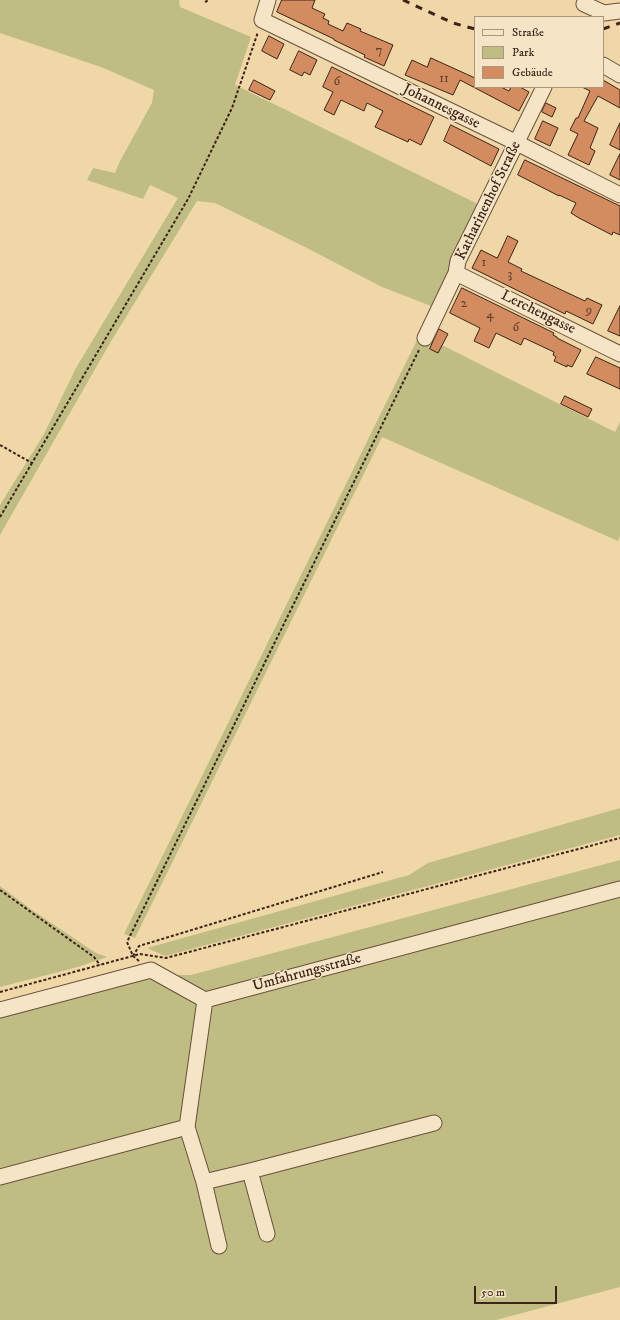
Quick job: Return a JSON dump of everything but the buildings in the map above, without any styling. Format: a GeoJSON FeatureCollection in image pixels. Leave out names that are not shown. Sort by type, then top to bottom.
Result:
{"type":"FeatureCollection","features":[{"type":"Feature","properties":{"kind":"street"},"geometry":{"type":"LineString","coordinates":[[262,20],[268,0]]}},
{"type":"Feature","properties":{"kind":"street"},"geometry":{"type":"LineString","coordinates":[[583,7],[604,13],[620,11]]}},
{"type":"Feature","properties":{"kind":"street","name":"Johannesgasse"},"geometry":{"type":"LineString","coordinates":[[262,20],[517,143],[620,195]]}},
{"type":"Feature","properties":{"kind":"street"},"geometry":{"type":"LineString","coordinates":[[604,66],[620,75]]}},
{"type":"Feature","properties":{"kind":"street","name":"Katharinenhof Straße"},"geometry":{"type":"LineString","coordinates":[[425,338],[456,273],[458,261],[544,88]]}},
{"type":"Feature","properties":{"kind":"street","name":"Lerchengasse"},"geometry":{"type":"LineString","coordinates":[[456,273],[620,354]]}},
{"type":"Feature","properties":{"kind":"street","name":"Umfahrungsstraße"},"geometry":{"type":"LineString","coordinates":[[205,1000],[620,889]]}},
{"type":"Feature","properties":{"kind":"street"},"geometry":{"type":"LineString","coordinates":[[0,1010],[151,970],[205,1000],[187,1128],[204,1182],[219,1246]]}},
{"type":"Feature","properties":{"kind":"street"},"geometry":{"type":"LineString","coordinates":[[204,1182],[434,1123]]}},
{"type":"Feature","properties":{"kind":"street"},"geometry":{"type":"LineString","coordinates":[[0,1177],[187,1128]]}},
{"type":"Feature","properties":{"kind":"street"},"geometry":{"type":"LineString","coordinates":[[250,1171],[267,1234]]}},
{"type":"Feature","properties":{"kind":"path"},"geometry":{"type":"LineString","coordinates":[[205,2],[209,0]]}},
{"type":"Feature","properties":{"kind":"path"},"geometry":{"type":"LineString","coordinates":[[0,517],[188,199],[232,108],[262,20]]}},
{"type":"Feature","properties":{"kind":"path"},"geometry":{"type":"LineString","coordinates":[[133,956],[127,942],[425,338]]}},
{"type":"Feature","properties":{"kind":"path"},"geometry":{"type":"LineString","coordinates":[[0,445],[32,463]]}},
{"type":"Feature","properties":{"kind":"path"},"geometry":{"type":"LineString","coordinates":[[0,992],[140,954],[166,958],[620,838]]}},
{"type":"Feature","properties":{"kind":"path"},"geometry":{"type":"LineString","coordinates":[[133,956],[139,946],[383,872]]}},
{"type":"Feature","properties":{"kind":"path"},"geometry":{"type":"LineString","coordinates":[[0,890],[94,957],[100,966]]}},
{"type":"Feature","properties":{"kind":"green space"},"geometry":{"type":"Polygon","coordinates":[[[0,0],[179,0],[180,7],[251,37],[235,85],[480,205],[431,306],[382,287],[215,203],[197,201],[110,343],[0,535],[0,505],[44,434],[76,368],[178,198],[150,185],[143,199],[87,180],[93,168],[115,173],[152,103],[154,90],[101,67],[0,33],[0,0]]]}},
{"type":"Feature","properties":{"kind":"green space"},"geometry":{"type":"Polygon","coordinates":[[[420,334],[615,432],[620,422],[620,536],[618,541],[382,437],[135,938],[124,934],[420,334]]]}},
{"type":"Feature","properties":{"kind":"green space"},"geometry":{"type":"Polygon","coordinates":[[[620,808],[620,835],[165,956],[147,948],[409,875],[428,863],[620,808]]]}},
{"type":"Feature","properties":{"kind":"green space"},"geometry":{"type":"Polygon","coordinates":[[[620,860],[620,1287],[496,1320],[0,1320],[0,1015],[150,975],[191,975],[620,860]]]}},
{"type":"Feature","properties":{"kind":"green space"},"geometry":{"type":"Polygon","coordinates":[[[0,886],[32,910],[96,953],[107,957],[78,967],[0,987],[0,886]]]}},
{"type":"Feature","properties":{"kind":"railway"},"geometry":{"type":"LineString","coordinates":[[403,0],[453,23],[474,29]]}},
{"type":"Feature","properties":{"kind":"railway"},"geometry":{"type":"LineString","coordinates":[[604,29],[620,23]]}}]}
